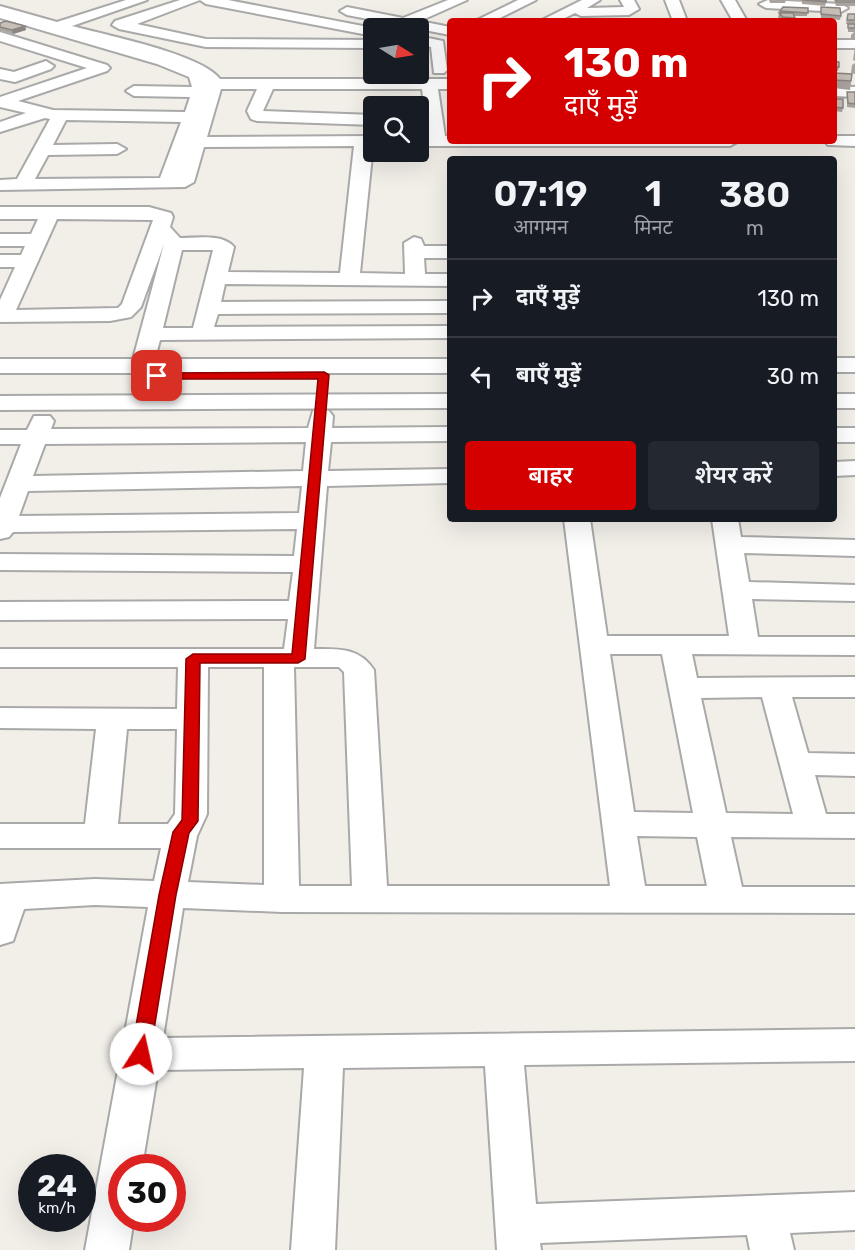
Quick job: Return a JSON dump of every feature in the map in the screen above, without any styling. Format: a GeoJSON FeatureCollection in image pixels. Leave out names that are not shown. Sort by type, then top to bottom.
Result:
{"type":"FeatureCollection","features":[{"type":"Feature","properties":{"kind":"street"},"geometry":{"type":"LineString","coordinates":[[105,0],[152,13]]}},
{"type":"Feature","properties":{"kind":"street"},"geometry":{"type":"LineString","coordinates":[[58,26],[140,0]]}},
{"type":"Feature","properties":{"kind":"street"},"geometry":{"type":"LineString","coordinates":[[89,35],[194,0]]}},
{"type":"Feature","properties":{"kind":"street"},"geometry":{"type":"LineString","coordinates":[[414,18],[460,0]]}},
{"type":"Feature","properties":{"kind":"street"},"geometry":{"type":"LineString","coordinates":[[489,18],[529,0]]}},
{"type":"Feature","properties":{"kind":"street"},"geometry":{"type":"LineString","coordinates":[[579,14],[593,0]]}},
{"type":"Feature","properties":{"kind":"street"},"geometry":{"type":"LineString","coordinates":[[561,18],[579,14],[631,10],[627,0]]}},
{"type":"Feature","properties":{"kind":"street"},"geometry":{"type":"LineString","coordinates":[[672,0],[679,18]]}},
{"type":"Feature","properties":{"kind":"street"},"geometry":{"type":"LineString","coordinates":[[728,0],[738,18]]}},
{"type":"Feature","properties":{"kind":"street"},"geometry":{"type":"LineString","coordinates":[[357,13],[379,4]]}},
{"type":"Feature","properties":{"kind":"street"},"geometry":{"type":"LineString","coordinates":[[208,7],[232,5],[363,30]]}},
{"type":"Feature","properties":{"kind":"street"},"geometry":{"type":"LineString","coordinates":[[328,8],[383,18]]}},
{"type":"Feature","properties":{"kind":"street"},"geometry":{"type":"LineString","coordinates":[[767,8],[841,8]]}},
{"type":"Feature","properties":{"kind":"street"},"geometry":{"type":"LineString","coordinates":[[2,12],[183,62],[208,74],[215,84]]}},
{"type":"Feature","properties":{"kind":"street"},"geometry":{"type":"LineString","coordinates":[[0,185],[167,183],[188,142],[196,117],[200,92],[199,79],[183,69],[2,12]]}},
{"type":"Feature","properties":{"kind":"street"},"geometry":{"type":"LineString","coordinates":[[243,20],[266,12]]}},
{"type":"Feature","properties":{"kind":"street"},"geometry":{"type":"LineString","coordinates":[[224,44],[294,18]]}},
{"type":"Feature","properties":{"kind":"street"},"geometry":{"type":"LineString","coordinates":[[154,33],[187,21]]}},
{"type":"Feature","properties":{"kind":"street"},"geometry":{"type":"LineString","coordinates":[[120,24],[198,47],[248,58],[251,45]]}},
{"type":"Feature","properties":{"kind":"street"},"geometry":{"type":"LineString","coordinates":[[268,45],[326,24]]}},
{"type":"Feature","properties":{"kind":"street"},"geometry":{"type":"LineString","coordinates":[[429,27],[447,30]]}},
{"type":"Feature","properties":{"kind":"street"},"geometry":{"type":"LineString","coordinates":[[183,62],[220,28]]}},
{"type":"Feature","properties":{"kind":"street"},"geometry":{"type":"LineString","coordinates":[[0,36],[102,68],[0,102]]}},
{"type":"Feature","properties":{"kind":"street"},"geometry":{"type":"LineString","coordinates":[[0,51],[24,44]]}},
{"type":"Feature","properties":{"kind":"street"},"geometry":{"type":"LineString","coordinates":[[198,47],[224,44],[363,44]]}},
{"type":"Feature","properties":{"kind":"street"},"geometry":{"type":"LineString","coordinates":[[837,44],[855,44]]}},
{"type":"Feature","properties":{"kind":"street"},"geometry":{"type":"LineString","coordinates":[[289,45],[287,58],[363,57]]}},
{"type":"Feature","properties":{"kind":"street"},"geometry":{"type":"LineString","coordinates":[[429,47],[443,56]]}},
{"type":"Feature","properties":{"kind":"street"},"geometry":{"type":"LineString","coordinates":[[429,50],[443,56]]}},
{"type":"Feature","properties":{"kind":"street"},"geometry":{"type":"LineString","coordinates":[[429,64],[443,56]]}},
{"type":"Feature","properties":{"kind":"street"},"geometry":{"type":"LineString","coordinates":[[0,74],[15,77],[69,57]]}},
{"type":"Feature","properties":{"kind":"street"},"geometry":{"type":"LineString","coordinates":[[242,84],[246,67]]}},
{"type":"Feature","properties":{"kind":"street"},"geometry":{"type":"LineString","coordinates":[[363,70],[285,70],[257,102],[255,114],[363,120]]}},
{"type":"Feature","properties":{"kind":"street"},"geometry":{"type":"LineString","coordinates":[[196,117],[215,84]]}},
{"type":"Feature","properties":{"kind":"street"},"geometry":{"type":"LineString","coordinates":[[215,84],[363,84]]}},
{"type":"Feature","properties":{"kind":"street"},"geometry":{"type":"LineString","coordinates":[[437,141],[429,84],[447,84]]}},
{"type":"Feature","properties":{"kind":"street"},"geometry":{"type":"LineString","coordinates":[[134,91],[200,92]]}},
{"type":"Feature","properties":{"kind":"street"},"geometry":{"type":"LineString","coordinates":[[837,91],[855,92]]}},
{"type":"Feature","properties":{"kind":"street"},"geometry":{"type":"LineString","coordinates":[[0,102],[41,114],[60,116],[196,117]]}},
{"type":"Feature","properties":{"kind":"street"},"geometry":{"type":"LineString","coordinates":[[257,102],[312,102]]}},
{"type":"Feature","properties":{"kind":"street"},"geometry":{"type":"LineString","coordinates":[[3,131],[41,114]]}},
{"type":"Feature","properties":{"kind":"street"},"geometry":{"type":"LineString","coordinates":[[22,185],[60,116]]}},
{"type":"Feature","properties":{"kind":"street"},"geometry":{"type":"LineString","coordinates":[[188,142],[363,141]]}},
{"type":"Feature","properties":{"kind":"street"},"geometry":{"type":"LineString","coordinates":[[429,141],[447,141]]}},
{"type":"Feature","properties":{"kind":"street"},"geometry":{"type":"LineString","coordinates":[[837,141],[855,141]]}},
{"type":"Feature","properties":{"kind":"street"},"geometry":{"type":"LineString","coordinates":[[42,150],[117,149]]}},
{"type":"Feature","properties":{"kind":"street"},"geometry":{"type":"LineString","coordinates":[[363,366],[366,308],[360,280],[367,162]]}},
{"type":"Feature","properties":{"kind":"street"},"geometry":{"type":"LineString","coordinates":[[0,213],[50,213],[156,213],[164,217],[131,307],[124,313],[2,316],[30,261],[50,213]]}},
{"type":"Feature","properties":{"kind":"street"},"geometry":{"type":"LineString","coordinates":[[160,228],[174,244],[223,246],[202,334]]}},
{"type":"Feature","properties":{"kind":"street"},"geometry":{"type":"LineString","coordinates":[[0,240],[39,240]]}},
{"type":"Feature","properties":{"kind":"street"},"geometry":{"type":"LineString","coordinates":[[142,367],[174,244]]}},
{"type":"Feature","properties":{"kind":"street"},"geometry":{"type":"LineString","coordinates":[[415,280],[414,248],[447,252]]}},
{"type":"Feature","properties":{"kind":"street"},"geometry":{"type":"LineString","coordinates":[[0,261],[30,261]]}},
{"type":"Feature","properties":{"kind":"street"},"geometry":{"type":"LineString","coordinates":[[216,278],[447,280]]}},
{"type":"Feature","properties":{"kind":"street"},"geometry":{"type":"LineString","coordinates":[[208,308],[447,307]]}},
{"type":"Feature","properties":{"kind":"street"},"geometry":{"type":"LineString","coordinates":[[152,334],[447,332]]}},
{"type":"Feature","properties":{"kind":"street"},"geometry":{"type":"LineString","coordinates":[[837,365],[855,365]]}},
{"type":"Feature","properties":{"kind":"street"},"geometry":{"type":"LineString","coordinates":[[0,366],[324,388],[447,401]]}},
{"type":"Feature","properties":{"kind":"street"},"geometry":{"type":"LineString","coordinates":[[0,376],[142,367],[447,366]]}},
{"type":"Feature","properties":{"kind":"street"},"geometry":{"type":"LineString","coordinates":[[63,371],[37,437],[14,475],[1,528],[312,520]]}},
{"type":"Feature","properties":{"kind":"street"},"geometry":{"type":"LineString","coordinates":[[837,374],[855,374]]}},
{"type":"Feature","properties":{"kind":"street"},"geometry":{"type":"LineString","coordinates":[[0,403],[324,388],[447,375]]}},
{"type":"Feature","properties":{"kind":"street"},"geometry":{"type":"LineString","coordinates":[[282,899],[289,659],[302,610],[324,388]]}},
{"type":"Feature","properties":{"kind":"street"},"geometry":{"type":"LineString","coordinates":[[837,401],[855,401]]}},
{"type":"Feature","properties":{"kind":"street"},"geometry":{"type":"LineString","coordinates":[[0,437],[447,434]]}},
{"type":"Feature","properties":{"kind":"street"},"geometry":{"type":"LineString","coordinates":[[837,435],[855,435]]}},
{"type":"Feature","properties":{"kind":"street"},"geometry":{"type":"LineString","coordinates":[[837,469],[855,468]]}},
{"type":"Feature","properties":{"kind":"street"},"geometry":{"type":"LineString","coordinates":[[14,475],[316,480],[447,476]]}},
{"type":"Feature","properties":{"kind":"street"},"geometry":{"type":"LineString","coordinates":[[577,522],[629,899]]}},
{"type":"Feature","properties":{"kind":"street"},"geometry":{"type":"LineString","coordinates":[[745,645],[727,532],[855,548]]}},
{"type":"Feature","properties":{"kind":"street"},"geometry":{"type":"LineString","coordinates":[[0,562],[307,564]]}},
{"type":"Feature","properties":{"kind":"street"},"geometry":{"type":"LineString","coordinates":[[736,590],[855,593]]}},
{"type":"Feature","properties":{"kind":"street"},"geometry":{"type":"LineString","coordinates":[[0,611],[302,610]]}},
{"type":"Feature","properties":{"kind":"street"},"geometry":{"type":"LineString","coordinates":[[594,645],[855,646]]}},
{"type":"Feature","properties":{"kind":"street"},"geometry":{"type":"LineString","coordinates":[[675,645],[727,900]]}},
{"type":"Feature","properties":{"kind":"street"},"geometry":{"type":"LineString","coordinates":[[0,658],[339,658],[349,660],[359,670],[370,898]]}},
{"type":"Feature","properties":{"kind":"street"},"geometry":{"type":"LineString","coordinates":[[107,1250],[168,895],[182,832],[190,821],[193,659]]}},
{"type":"Feature","properties":{"kind":"street"},"geometry":{"type":"LineString","coordinates":[[774,687],[813,826]]}},
{"type":"Feature","properties":{"kind":"street"},"geometry":{"type":"LineString","coordinates":[[684,688],[855,687]]}},
{"type":"Feature","properties":{"kind":"street"},"geometry":{"type":"LineString","coordinates":[[0,718],[192,719]]}},
{"type":"Feature","properties":{"kind":"street"},"geometry":{"type":"LineString","coordinates":[[100,836],[113,719]]}},
{"type":"Feature","properties":{"kind":"street"},"geometry":{"type":"LineString","coordinates":[[796,764],[855,765]]}},
{"type":"Feature","properties":{"kind":"street"},"geometry":{"type":"LineString","coordinates":[[619,824],[855,826]]}},
{"type":"Feature","properties":{"kind":"street"},"geometry":{"type":"LineString","coordinates":[[0,836],[166,836],[182,832]]}},
{"type":"Feature","properties":{"kind":"street"},"geometry":{"type":"LineString","coordinates":[[0,931],[5,897],[95,892],[282,899],[855,900]]}},
{"type":"Feature","properties":{"kind":"street"},"geometry":{"type":"LineString","coordinates":[[141,1054],[855,1045]]}},
{"type":"Feature","properties":{"kind":"street"},"geometry":{"type":"LineString","coordinates":[[503,1049],[518,1237],[768,1232],[855,1211]]}},
{"type":"Feature","properties":{"kind":"street"},"geometry":{"type":"LineString","coordinates":[[313,1250],[324,1052]]}},
{"type":"Feature","properties":{"kind":"building"},"geometry":{"type":"Polygon","coordinates":[[[802,0],[826,0],[826,2],[802,0]]]}},
{"type":"Feature","properties":{"kind":"building"},"geometry":{"type":"Polygon","coordinates":[[[836,0],[855,0],[855,2],[837,2],[836,0]]]}},
{"type":"Feature","properties":{"kind":"building"},"geometry":{"type":"Polygon","coordinates":[[[783,7],[808,8],[808,13],[780,11],[783,7]]]}},
{"type":"Feature","properties":{"kind":"building"},"geometry":{"type":"Polygon","coordinates":[[[821,7],[840,8],[841,16],[821,14],[821,7]]]}},
{"type":"Feature","properties":{"kind":"building"},"geometry":{"type":"Polygon","coordinates":[[[779,13],[793,13],[795,18],[783,17],[779,13]]]}},
{"type":"Feature","properties":{"kind":"building"},"geometry":{"type":"Polygon","coordinates":[[[848,14],[855,14],[855,20],[847,20],[848,14]]]}},
{"type":"Feature","properties":{"kind":"building"},"geometry":{"type":"Polygon","coordinates":[[[6,21],[25,26],[12,30],[0,27],[0,23],[6,21]]]}},
{"type":"Feature","properties":{"kind":"building"},"geometry":{"type":"Polygon","coordinates":[[[848,24],[855,24],[855,28],[848,28],[848,24]]]}},
{"type":"Feature","properties":{"kind":"building"},"geometry":{"type":"Polygon","coordinates":[[[837,73],[852,74],[851,81],[837,80],[837,73]]]}},
{"type":"Feature","properties":{"kind":"building"},"geometry":{"type":"Polygon","coordinates":[[[847,92],[855,92],[855,104],[848,103],[847,92]]]}},
{"type":"Feature","properties":{"kind":"building"},"geometry":{"type":"Polygon","coordinates":[[[837,99],[843,99],[843,108],[837,107],[837,99]]]}},
{"type":"Feature","properties":{"kind":"route"},"geometry":{"type":"LineString","coordinates":[[141,1054],[168,895],[182,832],[187,827],[191,814],[193,659],[298,659],[324,375],[157,376]]}}]}
